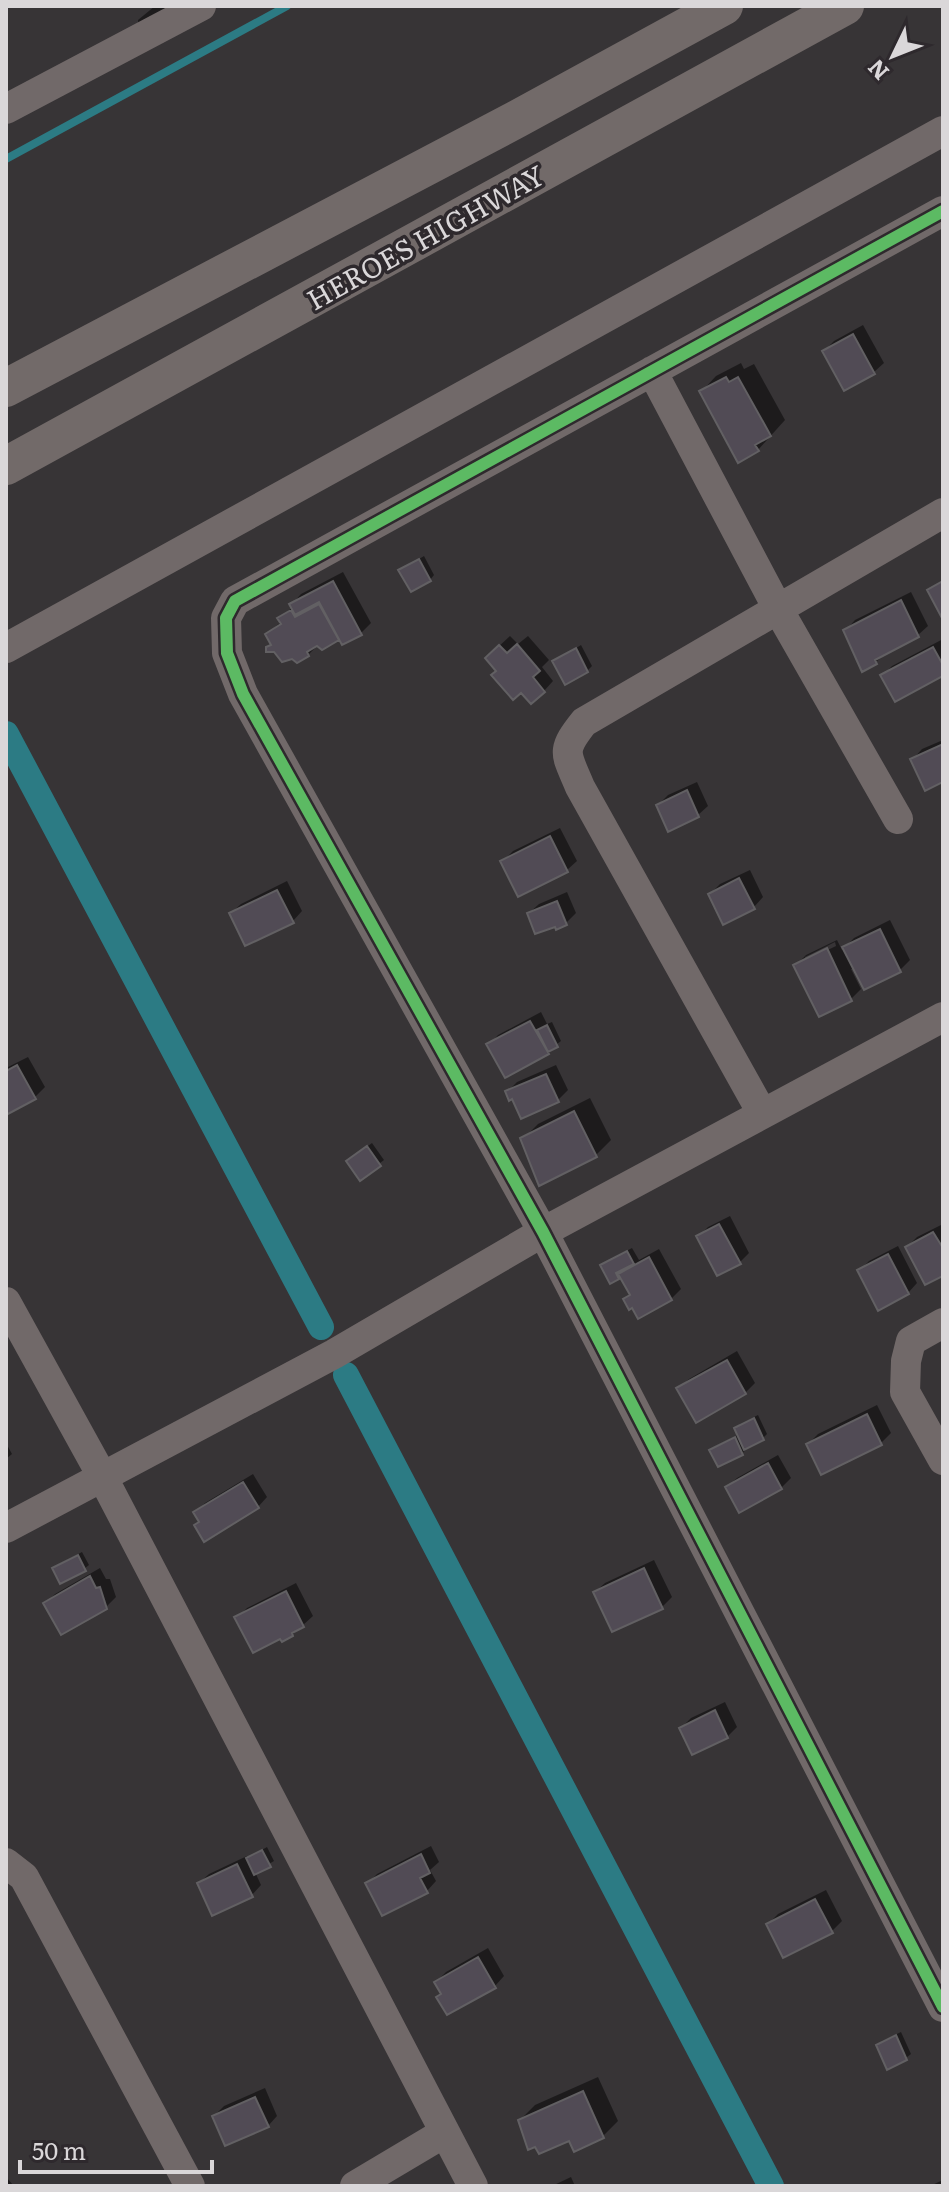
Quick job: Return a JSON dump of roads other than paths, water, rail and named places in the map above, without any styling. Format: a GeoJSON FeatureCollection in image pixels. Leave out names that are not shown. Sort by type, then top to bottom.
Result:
{"type":"FeatureCollection","features":[{"type":"Feature","properties":{"kind":"main road","name":"HEROES HIGHWAY"},"geometry":{"type":"LineString","coordinates":[[6,388],[517,119],[724,6]]}},
{"type":"Feature","properties":{"kind":"main road","name":"HEROES HIGHWAY"},"geometry":{"type":"LineString","coordinates":[[6,466],[845,6]]}},
{"type":"Feature","properties":{"kind":"street"},"geometry":{"type":"LineString","coordinates":[[6,109],[201,6]]}},
{"type":"Feature","properties":{"kind":"street"},"geometry":{"type":"LineString","coordinates":[[6,648],[943,131]]}},
{"type":"Feature","properties":{"kind":"street"},"geometry":{"type":"LineString","coordinates":[[943,211],[235,601],[226,618],[227,653],[243,694],[543,1232],[943,2007]]}},
{"type":"Feature","properties":{"kind":"street"},"geometry":{"type":"LineString","coordinates":[[652,371],[778,609],[898,819]]}},
{"type":"Feature","properties":{"kind":"street"},"geometry":{"type":"LineString","coordinates":[[762,1113],[580,787],[567,757],[568,741],[584,722],[943,513]]}},
{"type":"Feature","properties":{"kind":"street"},"geometry":{"type":"LineString","coordinates":[[6,1528],[334,1354],[543,1232],[943,1017]]}},
{"type":"Feature","properties":{"kind":"street"},"geometry":{"type":"LineString","coordinates":[[6,1302],[102,1476],[473,2186]]}},
{"type":"Feature","properties":{"kind":"street"},"geometry":{"type":"LineString","coordinates":[[943,1323],[911,1341],[906,1361],[905,1392],[943,1460]]}},
{"type":"Feature","properties":{"kind":"street"},"geometry":{"type":"LineString","coordinates":[[6,1863],[24,1877],[190,2186]]}},
{"type":"Feature","properties":{"kind":"street"},"geometry":{"type":"LineString","coordinates":[[355,2186],[444,2133]]}},
{"type":"Feature","properties":{"kind":"waterway"},"geometry":{"type":"LineString","coordinates":[[6,159],[287,6]]}},
{"type":"Feature","properties":{"kind":"waterway"},"geometry":{"type":"LineString","coordinates":[[6,734],[321,1327]]}},
{"type":"Feature","properties":{"kind":"waterway"},"geometry":{"type":"LineString","coordinates":[[346,1375],[771,2186]]}}]}
